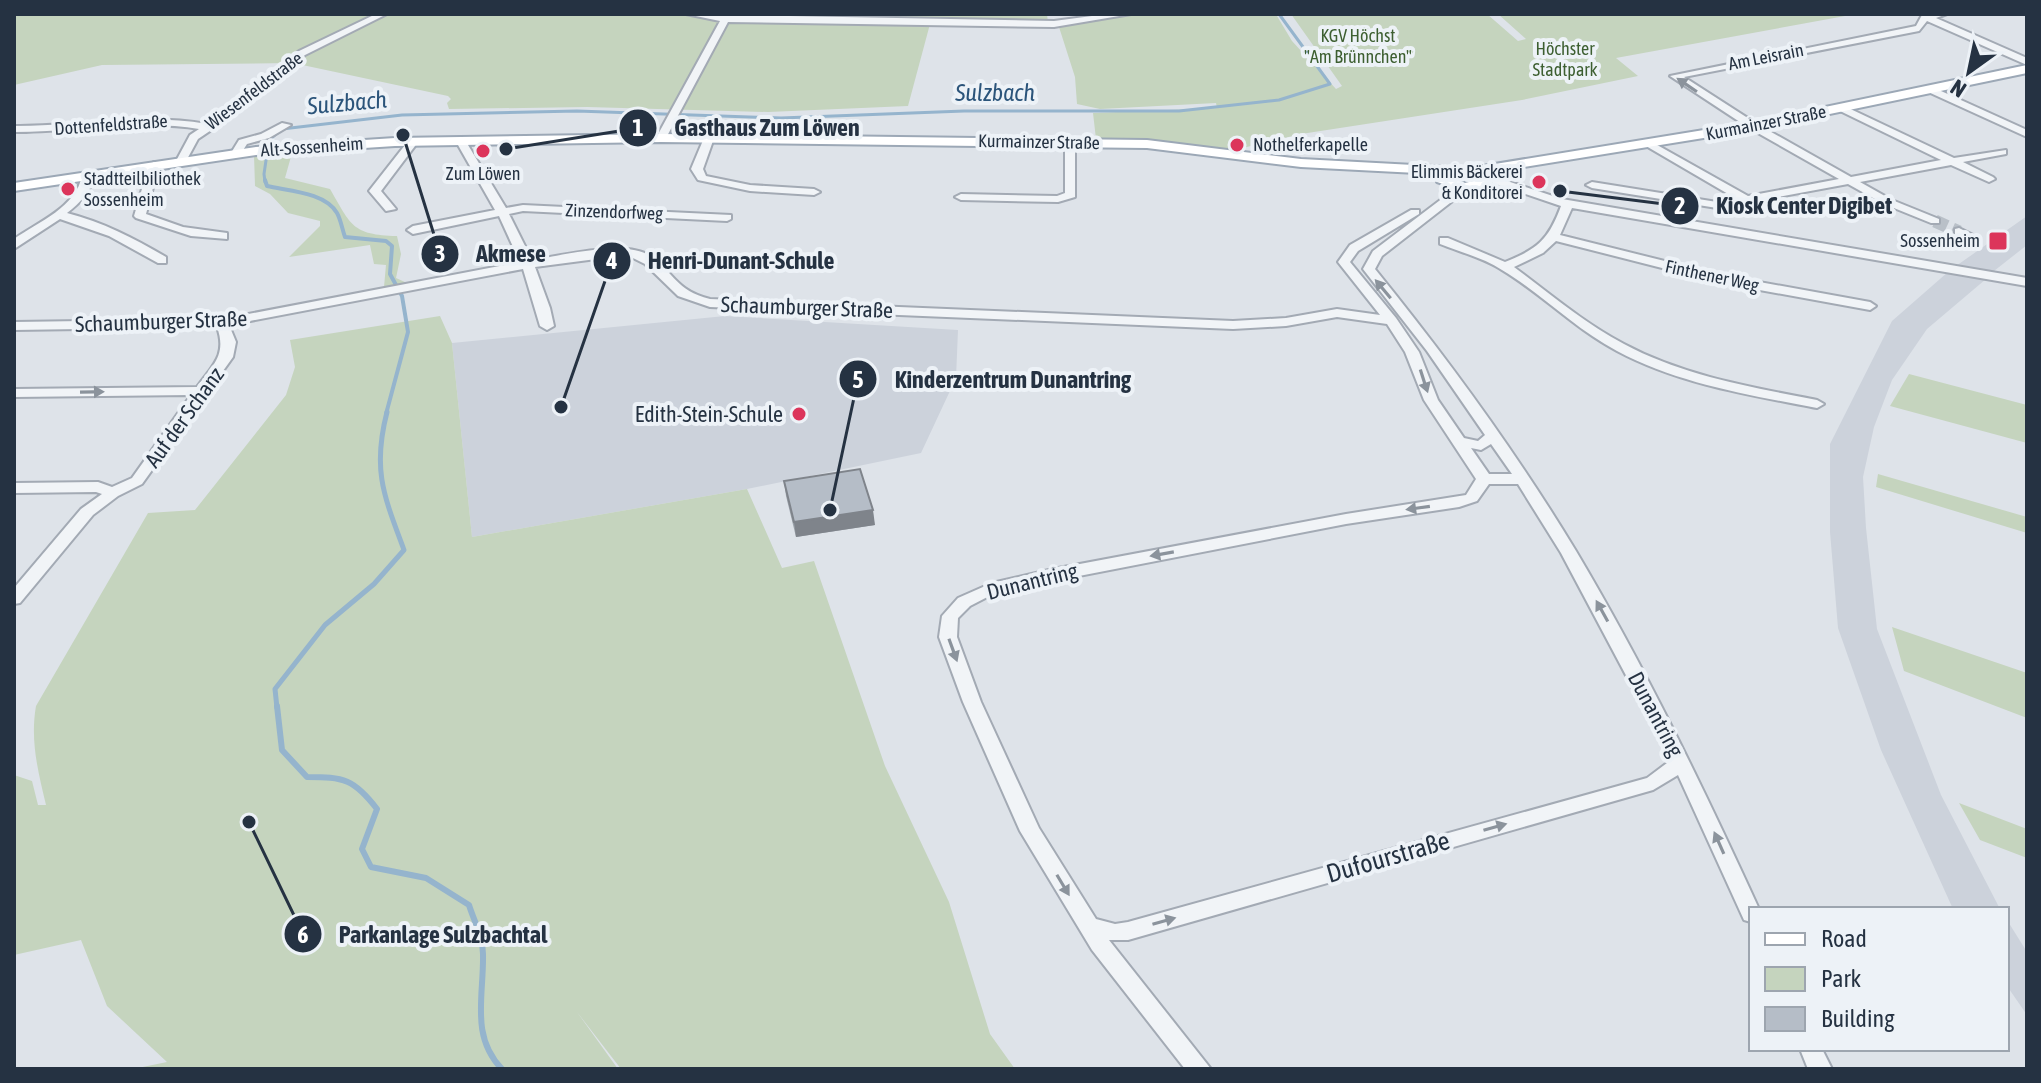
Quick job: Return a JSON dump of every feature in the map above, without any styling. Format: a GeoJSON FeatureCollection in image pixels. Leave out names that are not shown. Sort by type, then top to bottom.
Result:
{"type":"FeatureCollection","features":[{"type":"Feature","properties":{"kind":"main road","name":"Kurmainzer Straße"},"geometry":{"type":"LineString","coordinates":[[661,138],[1163,145],[1288,161],[1416,169],[1445,177],[1477,180],[1507,167],[1753,126],[2027,69]]}},
{"type":"Feature","properties":{"kind":"main road","name":"Alt-Sossenheim"},"geometry":{"type":"LineString","coordinates":[[14,187],[281,149],[413,142],[661,138]]}},
{"type":"Feature","properties":{"kind":"street","name":"Wiesenfeldstraße"},"geometry":{"type":"LineString","coordinates":[[181,161],[194,137],[231,112],[293,59],[383,14]]}},
{"type":"Feature","properties":{"kind":"street"},"geometry":{"type":"LineString","coordinates":[[690,14],[1054,24],[1127,14]]}},
{"type":"Feature","properties":{"kind":"street","name":"Am Leisrain"},"geometry":{"type":"LineString","coordinates":[[1753,126],[1676,75],[1919,28],[1925,17],[1943,14]]}},
{"type":"Feature","properties":{"kind":"street"},"geometry":{"type":"LineString","coordinates":[[661,138],[726,16]]}},
{"type":"Feature","properties":{"kind":"street"},"geometry":{"type":"LineString","coordinates":[[1925,17],[2027,62]]}},
{"type":"Feature","properties":{"kind":"street"},"geometry":{"type":"LineString","coordinates":[[1930,89],[2027,134]]}},
{"type":"Feature","properties":{"kind":"street"},"geometry":{"type":"LineString","coordinates":[[1842,108],[1989,179]]}},
{"type":"Feature","properties":{"kind":"street","name":"Dottenfeldstraße"},"geometry":{"type":"LineString","coordinates":[[14,129],[172,121],[207,127]]}},
{"type":"Feature","properties":{"kind":"street"},"geometry":{"type":"LineString","coordinates":[[236,153],[243,142],[260,138],[286,125]]}},
{"type":"Feature","properties":{"kind":"street"},"geometry":{"type":"LineString","coordinates":[[1753,126],[1888,202],[1935,221]]}},
{"type":"Feature","properties":{"kind":"street"},"geometry":{"type":"LineString","coordinates":[[709,138],[697,169],[702,178],[750,188],[814,192]]}},
{"type":"Feature","properties":{"kind":"street"},"geometry":{"type":"LineString","coordinates":[[465,141],[463,145],[500,210],[525,265],[547,326]]}},
{"type":"Feature","properties":{"kind":"street"},"geometry":{"type":"LineString","coordinates":[[390,209],[375,191],[413,142]]}},
{"type":"Feature","properties":{"kind":"street"},"geometry":{"type":"LineString","coordinates":[[961,197],[1058,199],[1071,195],[1070,142]]}},
{"type":"Feature","properties":{"kind":"street"},"geometry":{"type":"LineString","coordinates":[[1650,144],[1766,211]]}},
{"type":"Feature","properties":{"kind":"street"},"geometry":{"type":"LineString","coordinates":[[1592,185],[1717,205],[2002,152]]}},
{"type":"Feature","properties":{"kind":"street"},"geometry":{"type":"LineString","coordinates":[[154,165],[140,216],[187,233],[223,236]]}},
{"type":"Feature","properties":{"kind":"street"},"geometry":{"type":"LineString","coordinates":[[1507,167],[1504,174],[1512,186]]}},
{"type":"Feature","properties":{"kind":"street"},"geometry":{"type":"LineString","coordinates":[[14,245],[59,215],[86,186],[88,175]]}},
{"type":"Feature","properties":{"kind":"street"},"geometry":{"type":"LineString","coordinates":[[1353,249],[1377,254],[1391,245],[1408,223],[1441,191],[1445,177]]}},
{"type":"Feature","properties":{"kind":"street"},"geometry":{"type":"LineString","coordinates":[[1523,479],[1484,479],[1431,400],[1412,352],[1344,262],[1353,249],[1408,223],[1477,180],[1512,186],[1568,203],[2027,282]]}},
{"type":"Feature","properties":{"kind":"street"},"geometry":{"type":"LineString","coordinates":[[1505,266],[1539,252],[1555,237],[1568,203]]}},
{"type":"Feature","properties":{"kind":"street","name":"Zinzendorfweg"},"geometry":{"type":"LineString","coordinates":[[413,230],[500,210],[523,208],[727,217]]}},
{"type":"Feature","properties":{"kind":"street"},"geometry":{"type":"LineString","coordinates":[[59,215],[91,222],[130,239],[162,260]]}},
{"type":"Feature","properties":{"kind":"street","name":"Finthener Weg"},"geometry":{"type":"LineString","coordinates":[[1555,237],[1721,279],[1870,306]]}},
{"type":"Feature","properties":{"kind":"street"},"geometry":{"type":"LineString","coordinates":[[1366,241],[1391,245]]}},
{"type":"Feature","properties":{"kind":"street"},"geometry":{"type":"LineString","coordinates":[[1444,241],[1505,266],[1589,328],[1652,363],[1693,377],[1817,404]]}},
{"type":"Feature","properties":{"kind":"street","name":"Schaumburger Straße"},"geometry":{"type":"LineString","coordinates":[[14,326],[222,323],[613,251],[639,252],[676,290],[690,298],[710,303],[1233,325],[1286,322],[1337,313],[1391,321]]}},
{"type":"Feature","properties":{"kind":"street","name":"Dunantring"},"geometry":{"type":"LineString","coordinates":[[1377,254],[1369,264],[1372,276],[1432,348],[1523,479],[1569,553],[1682,762],[1749,910]]}},
{"type":"Feature","properties":{"kind":"street"},"geometry":{"type":"LineString","coordinates":[[1337,313],[1363,290]]}},
{"type":"Feature","properties":{"kind":"street","name":"Auf der Schanz"},"geometry":{"type":"LineString","coordinates":[[14,599],[87,512],[113,493],[137,481],[226,357],[229,342],[222,323]]}},
{"type":"Feature","properties":{"kind":"street"},"geometry":{"type":"LineString","coordinates":[[14,393],[204,391]]}},
{"type":"Feature","properties":{"kind":"street"},"geometry":{"type":"LineString","coordinates":[[1457,441],[1481,446],[1493,435]]}},
{"type":"Feature","properties":{"kind":"street","name":"Dunantring"},"geometry":{"type":"LineString","coordinates":[[1199,1069],[1088,926],[1030,831],[972,702],[948,637],[947,627],[955,609],[992,588],[1053,574],[1346,519],[1467,501],[1477,493],[1484,479]]}},
{"type":"Feature","properties":{"kind":"street"},"geometry":{"type":"LineString","coordinates":[[14,488],[98,487],[113,493]]}},
{"type":"Feature","properties":{"kind":"street","name":"Dufourstraße"},"geometry":{"type":"LineString","coordinates":[[1088,926],[1115,933],[1128,931],[1653,783],[1682,762]]}},
{"type":"Feature","properties":{"kind":"shaded area"},"geometry":{"type":"Polygon","coordinates":[[[2027,216],[2027,245],[1994,271],[1956,266],[2027,216]]]}},
{"type":"Feature","properties":{"kind":"shaded area"},"geometry":{"type":"Polygon","coordinates":[[[1948,272],[1986,279],[1927,329],[1892,380],[1874,427],[1863,477],[1877,629],[1941,795],[1999,907],[1952,907],[1881,750],[1838,628],[1830,532],[1830,444],[1892,321],[1948,272]]]}},
{"type":"Feature","properties":{"kind":"shaded area"},"geometry":{"type":"Polygon","coordinates":[[[725,316],[958,330],[956,378],[921,453],[747,489],[472,537],[452,343],[725,316]]]}},
{"type":"Feature","properties":{"kind":"shaded area"},"geometry":{"type":"Polygon","coordinates":[[[2009,923],[2027,952],[2027,1015],[2009,989],[2009,923]]]}},
{"type":"Feature","properties":{"kind":"green space"},"geometry":{"type":"Polygon","coordinates":[[[14,14],[676,14],[718,20],[930,24],[908,106],[768,112],[587,107],[449,109],[447,103],[451,99],[448,96],[293,63],[102,65],[14,85],[14,14]]]}},
{"type":"Feature","properties":{"kind":"green space"},"geometry":{"type":"Polygon","coordinates":[[[732,14],[1047,14],[1048,23],[740,17],[732,14]]]}},
{"type":"Feature","properties":{"kind":"green space"},"geometry":{"type":"Polygon","coordinates":[[[1139,14],[1277,16],[1292,41],[1336,89],[1342,86],[1291,14],[1487,14],[1518,41],[1526,39],[1498,14],[1856,14],[1616,58],[1638,76],[1522,100],[1301,134],[1234,150],[1160,141],[1096,139],[1093,113],[1217,108],[1216,103],[1100,109],[1077,104],[1075,77],[1059,27],[1139,14]]]}},
{"type":"Feature","properties":{"kind":"green space"},"geometry":{"type":"Polygon","coordinates":[[[292,153],[285,178],[330,189],[354,226],[370,233],[397,236],[401,254],[396,278],[407,283],[384,287],[386,265],[374,264],[370,245],[289,257],[320,226],[320,221],[288,213],[270,194],[255,186],[254,155],[292,153]]]}},
{"type":"Feature","properties":{"kind":"green space"},"geometry":{"type":"Polygon","coordinates":[[[440,316],[452,343],[472,537],[747,489],[782,568],[814,561],[885,766],[949,902],[990,1034],[1015,1069],[621,1069],[577,1012],[618,1069],[133,1069],[167,1062],[107,1006],[81,940],[14,955],[14,775],[32,781],[38,805],[46,805],[34,744],[36,706],[148,513],[195,510],[286,395],[295,367],[290,340],[440,316]]]}},
{"type":"Feature","properties":{"kind":"green space"},"geometry":{"type":"Polygon","coordinates":[[[1909,374],[2027,405],[2027,443],[1890,406],[1909,374]]]}},
{"type":"Feature","properties":{"kind":"green space"},"geometry":{"type":"Polygon","coordinates":[[[1878,474],[2027,517],[2027,533],[1876,487],[1878,474]]]}},
{"type":"Feature","properties":{"kind":"green space"},"geometry":{"type":"Polygon","coordinates":[[[1892,627],[2027,673],[2027,718],[1904,671],[1892,627]]]}},
{"type":"Feature","properties":{"kind":"green space"},"geometry":{"type":"Polygon","coordinates":[[[1959,803],[2027,829],[2027,858],[1980,840],[1959,803]]]}},
{"type":"Feature","properties":{"kind":"building"},"geometry":{"type":"Polygon","coordinates":[[[860,469],[873,510],[794,522],[784,481],[860,469]]]}},
{"type":"Feature","properties":{"kind":"waterway","name":"Sulzbach"},"geometry":{"type":"LineString","coordinates":[[265,182],[269,140],[282,129],[402,115],[577,111],[781,118],[964,111],[1179,111],[1279,100],[1330,84],[1279,14]]}},
{"type":"Feature","properties":{"kind":"waterway","name":"Sulzbach"},"geometry":{"type":"LineString","coordinates":[[265,180],[267,186],[324,201],[337,213],[345,237],[386,241],[392,246],[390,274],[402,296],[408,332],[386,414]]}},
{"type":"Feature","properties":{"kind":"waterway","name":"Sulzbach"},"geometry":{"type":"LineString","coordinates":[[277,708],[275,689],[325,625],[374,584],[404,550],[382,482],[381,450],[387,412]]}},
{"type":"Feature","properties":{"kind":"waterway","name":"Sulzbach"},"geometry":{"type":"LineString","coordinates":[[277,706],[282,750],[307,777],[347,782],[362,791],[377,809],[362,849],[371,867],[426,878],[469,905],[483,948],[482,1029],[492,1056],[502,1069]]}},
{"type":"Feature","properties":{"kind":"tunnel"},"geometry":{"type":"LineString","coordinates":[[1935,221],[1959,232]]}},
{"type":"Feature","properties":{"kind":"place","name":"Akmese"},"geometry":{"type":"Point","coordinates":[403,135]}},
{"type":"Feature","properties":{"kind":"place","name":"Nothelferkapelle"},"geometry":{"type":"Point","coordinates":[1237,145]}},
{"type":"Feature","properties":{"kind":"place","name":"Gasthaus Zum Löwen"},"geometry":{"type":"Point","coordinates":[506,149]}},
{"type":"Feature","properties":{"kind":"place","name":"Zum Löwen"},"geometry":{"type":"Point","coordinates":[483,151]}},
{"type":"Feature","properties":{"kind":"place","name":"Elimmis Bäckerei & Konditorei"},"geometry":{"type":"Point","coordinates":[1539,182]}},
{"type":"Feature","properties":{"kind":"place","name":"Stadtteilbiliothek Sossenheim"},"geometry":{"type":"Point","coordinates":[68,189]}},
{"type":"Feature","properties":{"kind":"place","name":"Kiosk Center Digibet"},"geometry":{"type":"Point","coordinates":[1560,191]}},
{"type":"Feature","properties":{"kind":"place","name":"Sossenheim"},"geometry":{"type":"Point","coordinates":[1998,241]}},
{"type":"Feature","properties":{"kind":"place","name":"Henri-Dunant-Schule"},"geometry":{"type":"Point","coordinates":[561,407]}},
{"type":"Feature","properties":{"kind":"place","name":"Edith-Stein-Schule"},"geometry":{"type":"Point","coordinates":[799,414]}},
{"type":"Feature","properties":{"kind":"place","name":"Kinderzentrum Dunantring"},"geometry":{"type":"Point","coordinates":[830,510]}},
{"type":"Feature","properties":{"kind":"place","name":"Parkanlage Sulzbachtal"},"geometry":{"type":"Point","coordinates":[249,822]}},
{"type":"Feature","properties":{"kind":"park label","name":"KGV Höchst \"Am Brünnchen\""},"geometry":{"type":"Point","coordinates":[1358,46]}},
{"type":"Feature","properties":{"kind":"park label","name":"Höchster Stadtpark"},"geometry":{"type":"Point","coordinates":[1565,59]}}]}
